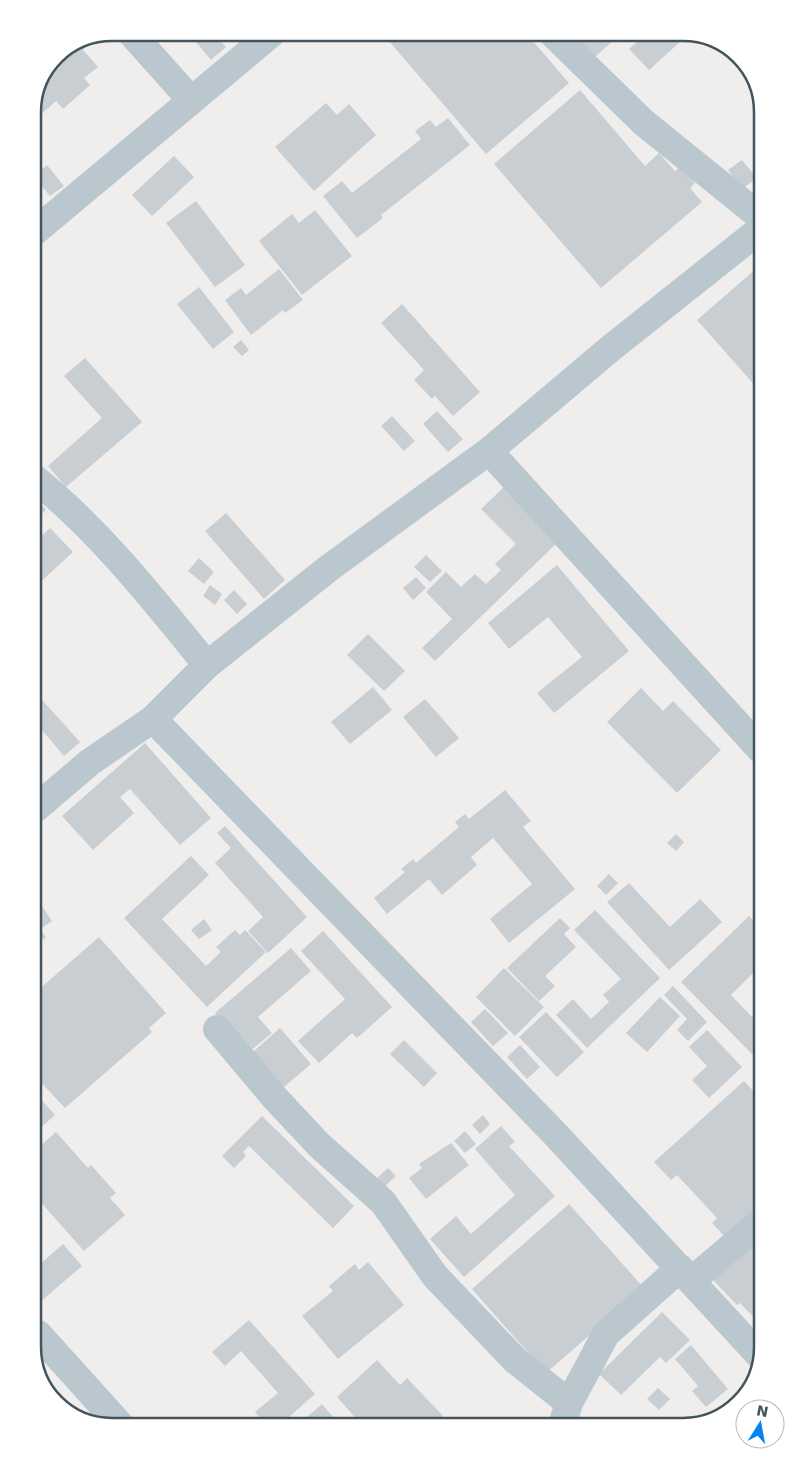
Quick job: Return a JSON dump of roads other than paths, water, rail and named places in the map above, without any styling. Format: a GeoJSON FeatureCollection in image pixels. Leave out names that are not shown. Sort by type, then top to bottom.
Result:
{"type":"FeatureCollection","features":[{"type":"Feature","properties":{"kind":"street"},"geometry":{"type":"LineString","coordinates":[[139,41],[191,100]]}},
{"type":"Feature","properties":{"kind":"street"},"geometry":{"type":"LineString","coordinates":[[41,226],[261,41]]}},
{"type":"Feature","properties":{"kind":"street"},"geometry":{"type":"LineString","coordinates":[[560,41],[643,122],[754,212]]}},
{"type":"Feature","properties":{"kind":"street"},"geometry":{"type":"LineString","coordinates":[[41,804],[90,762],[153,719],[207,665],[329,568],[489,451],[611,348],[754,234]]}},
{"type":"Feature","properties":{"kind":"street"},"geometry":{"type":"LineString","coordinates":[[489,451],[754,742]]}},
{"type":"Feature","properties":{"kind":"street"},"geometry":{"type":"LineString","coordinates":[[41,484],[78,515],[136,578],[207,665]]}},
{"type":"Feature","properties":{"kind":"street"},"geometry":{"type":"LineString","coordinates":[[153,719],[557,1136],[754,1349]]}},
{"type":"Feature","properties":{"kind":"street"},"geometry":{"type":"LineString","coordinates":[[217,1029],[275,1098],[319,1145],[382,1202],[436,1276],[566,1412],[606,1334],[754,1227]]}},
{"type":"Feature","properties":{"kind":"street"},"geometry":{"type":"LineString","coordinates":[[41,1337],[114,1418]]}}]}
